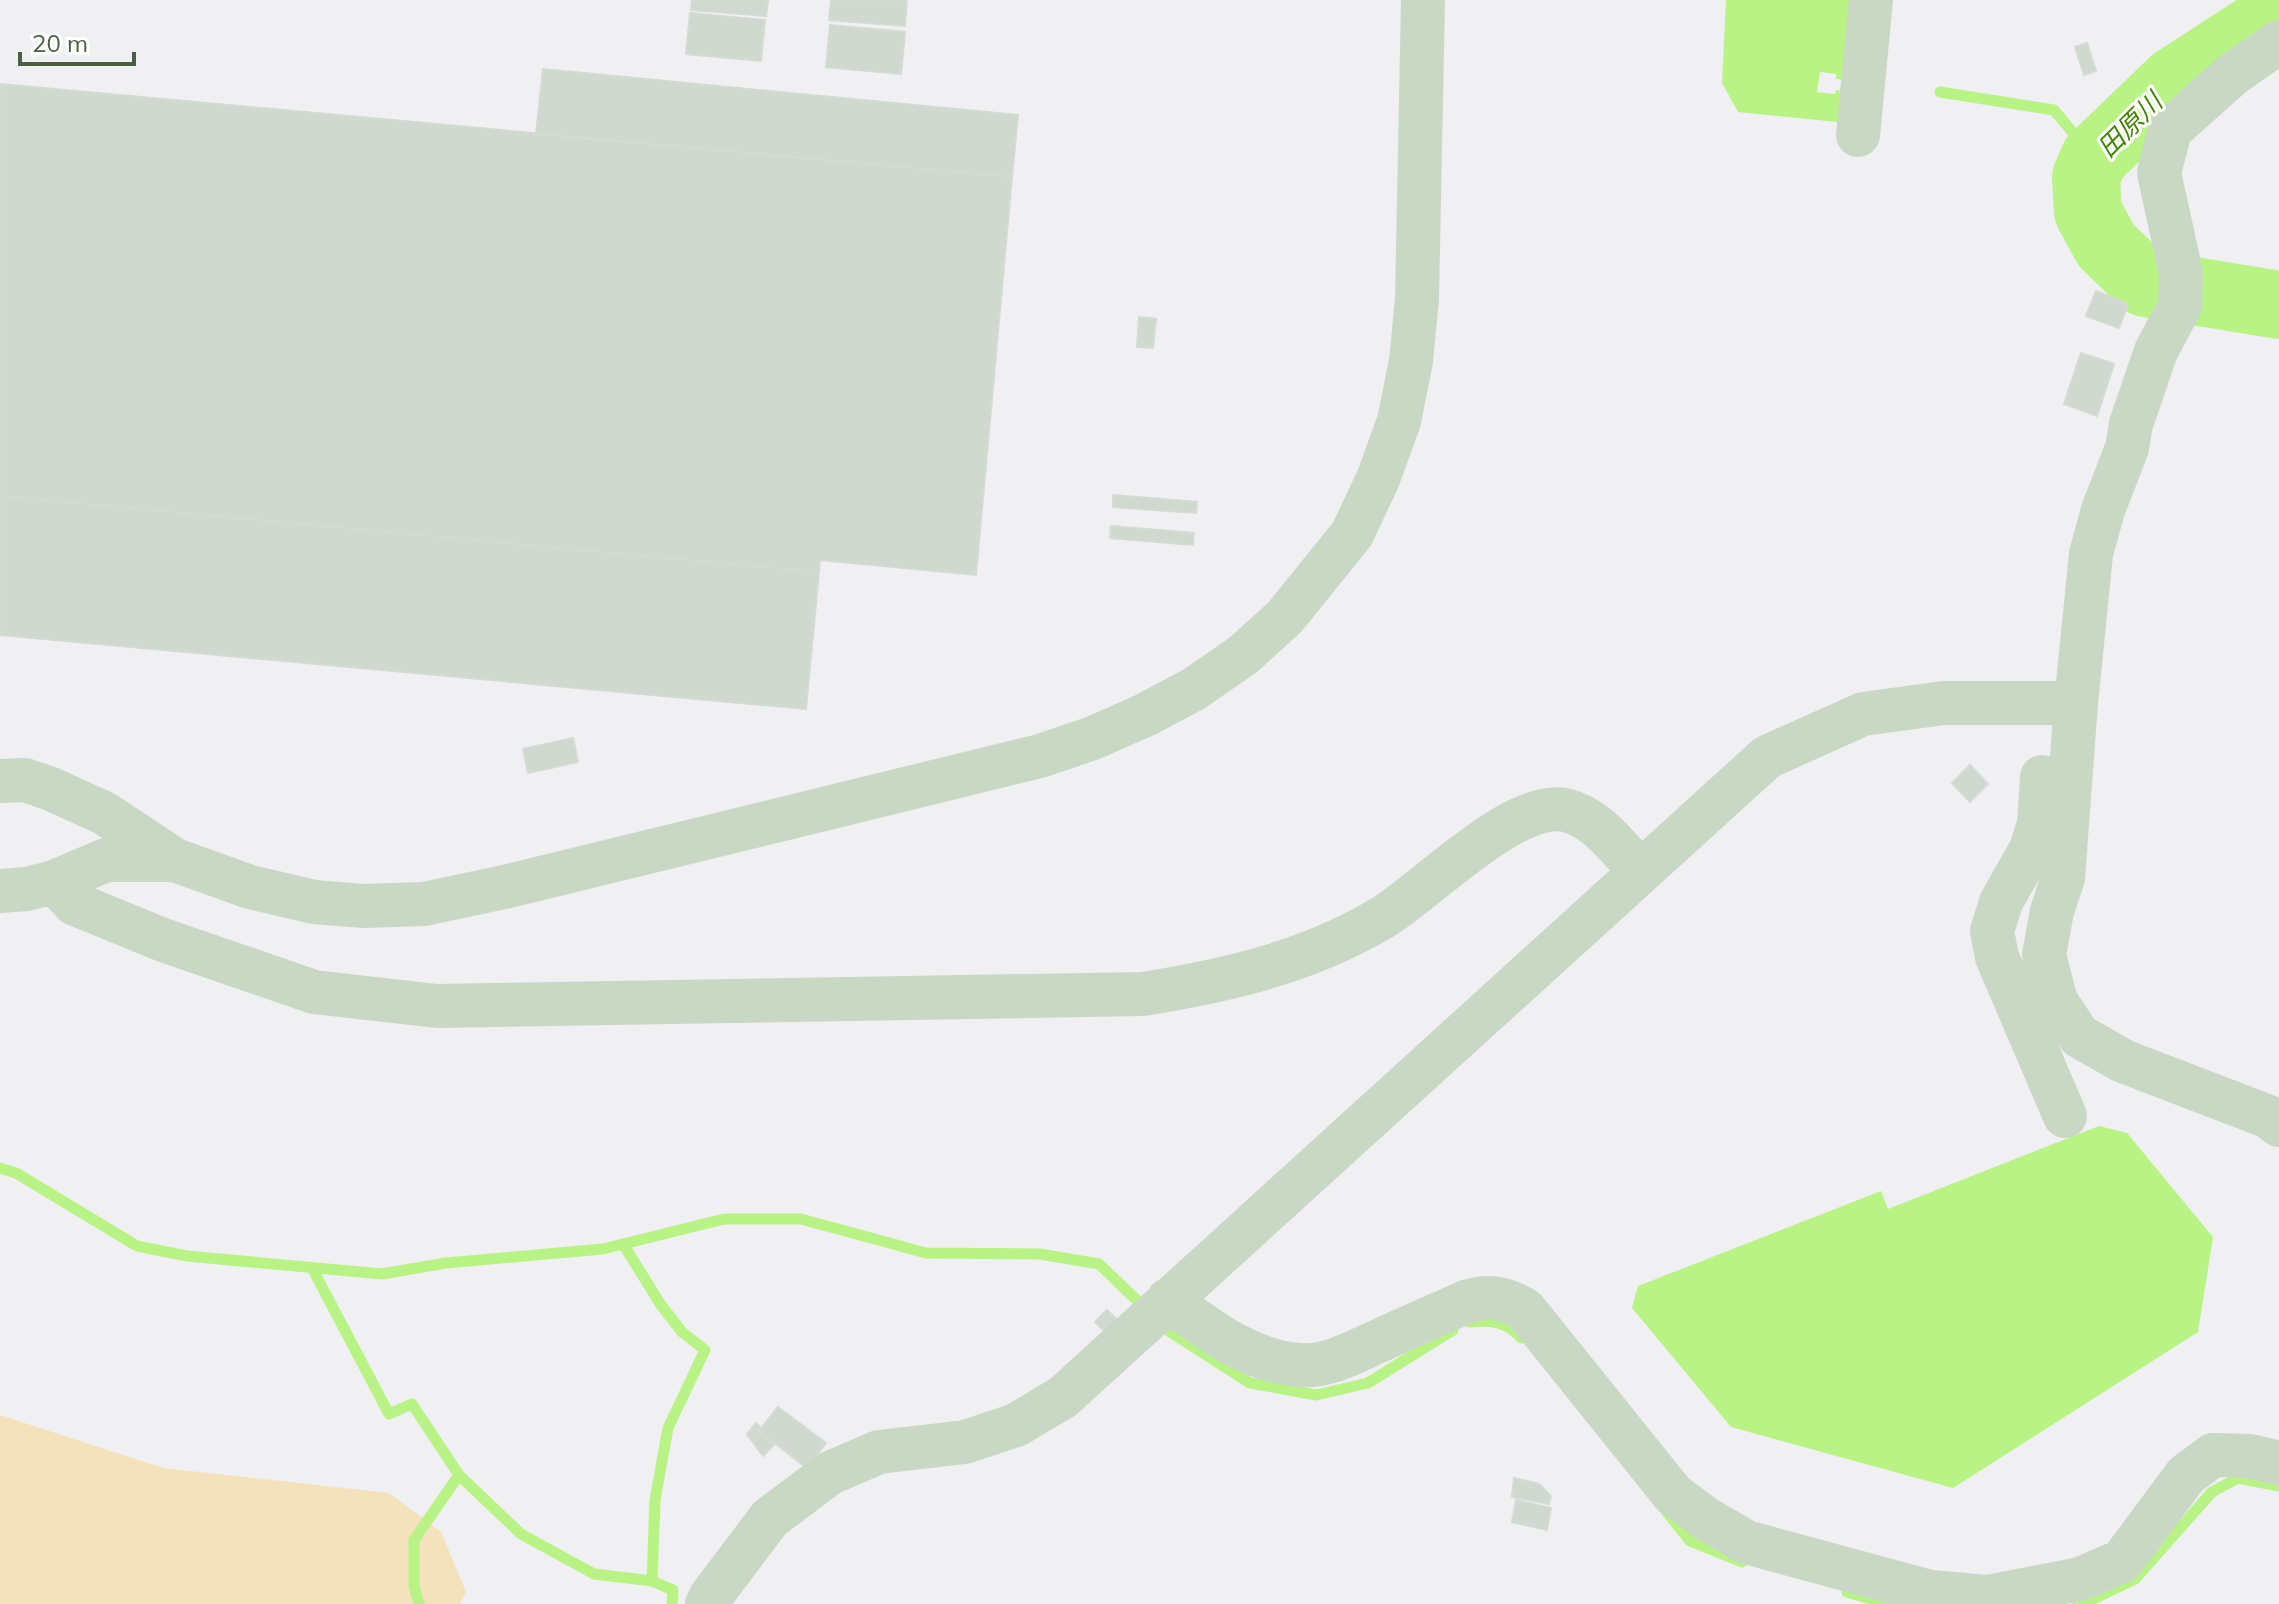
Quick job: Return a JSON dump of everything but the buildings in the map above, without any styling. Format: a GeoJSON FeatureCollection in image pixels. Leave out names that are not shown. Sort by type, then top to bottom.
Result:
{"type":"FeatureCollection","features":[{"type":"Feature","properties":{"kind":"street"},"geometry":{"type":"LineString","coordinates":[[0,781],[25,780],[51,789],[104,813],[175,860],[250,887],[314,902],[364,906],[424,904],[1040,756],[1093,738],[1194,689],[1243,655],[1285,617],[1352,534],[1378,479],[1399,421],[1411,361],[1417,299],[1423,0]]}},
{"type":"Feature","properties":{"kind":"street"},"geometry":{"type":"LineString","coordinates":[[1858,135],[1871,0]]}},
{"type":"Feature","properties":{"kind":"street"},"geometry":{"type":"LineString","coordinates":[[2065,1116],[1997,957],[1992,931],[2001,902],[2031,849],[2039,824],[2091,554],[2103,510],[2127,448],[2131,424],[2181,290],[2159,173],[2170,130],[2233,74],[2279,42]]}},
{"type":"Feature","properties":{"kind":"street"},"geometry":{"type":"LineString","coordinates":[[707,1604],[770,1518],[830,1473],[879,1452],[965,1442],[1016,1425],[1063,1397],[1767,757],[1863,714],[1944,703],[2062,703]]}},
{"type":"Feature","properties":{"kind":"street"},"geometry":{"type":"LineString","coordinates":[[2062,703],[2063,878],[2052,911],[2044,955],[2056,1001],[2079,1036],[2123,1061],[2269,1117],[2279,1125]]}},
{"type":"Feature","properties":{"kind":"street"},"geometry":{"type":"LineString","coordinates":[[54,882],[75,904],[163,940],[314,992],[437,1006],[1143,994],[1204,984],[1284,963],[1338,942],[1387,914],[1500,828],[1534,813],[1565,810],[1595,824],[1640,871]]}},
{"type":"Feature","properties":{"kind":"street"},"geometry":{"type":"LineString","coordinates":[[0,891],[27,889],[54,882],[106,860],[175,860]]}},
{"type":"Feature","properties":{"kind":"street"},"geometry":{"type":"LineString","coordinates":[[1156,1311],[1244,1350],[1301,1366],[1327,1363],[1481,1297],[1512,1302],[1525,1310],[1673,1494],[1705,1518],[1746,1542],[1930,1592],[1987,1597],[2080,1579],[2122,1561],[2186,1475],[2213,1455],[2250,1456],[2279,1463]]}},
{"type":"Feature","properties":{"kind":"shaded area"},"geometry":{"type":"Polygon","coordinates":[[[1726,0],[1859,0],[1852,80],[1836,79],[1836,74],[1820,72],[1817,92],[1850,92],[1847,123],[1738,112],[1722,83],[1726,0]]]}},
{"type":"Feature","properties":{"kind":"shaded area"},"geometry":{"type":"Polygon","coordinates":[[[2099,1126],[2127,1133],[2213,1237],[2198,1332],[1953,1488],[1731,1427],[1632,1308],[1638,1286],[1881,1191],[1888,1209],[2099,1126]]]}},
{"type":"Feature","properties":{"kind":"shaded area"},"geometry":{"type":"Polygon","coordinates":[[[0,1415],[163,1468],[389,1493],[441,1532],[466,1592],[459,1604],[0,1604],[0,1415]]]}},
{"type":"Feature","properties":{"kind":"waterway","name":"田原川"},"geometry":{"type":"LineString","coordinates":[[2279,13],[2174,81],[2094,158],[2086,177],[2088,212],[2106,245],[2145,283],[2279,305]]}},
{"type":"Feature","properties":{"kind":"waterway"},"geometry":{"type":"LineString","coordinates":[[1940,92],[2054,110],[2094,158]]}},
{"type":"Feature","properties":{"kind":"waterway"},"geometry":{"type":"LineString","coordinates":[[0,1168],[16,1173],[137,1246],[187,1256],[382,1274],[446,1263],[603,1249],[724,1219],[801,1219],[926,1253],[1040,1254],[1099,1264],[1147,1310]]}},
{"type":"Feature","properties":{"kind":"waterway"},"geometry":{"type":"LineString","coordinates":[[623,1244],[661,1305],[682,1332],[705,1350],[668,1428],[655,1500],[652,1581]]}},
{"type":"Feature","properties":{"kind":"waterway"},"geometry":{"type":"LineString","coordinates":[[312,1268],[389,1414],[412,1404],[459,1475],[521,1534],[594,1574],[652,1581],[673,1590],[672,1604]]}},
{"type":"Feature","properties":{"kind":"waterway"},"geometry":{"type":"LineString","coordinates":[[1160,1322],[1169,1331],[1250,1383],[1316,1395],[1368,1383],[1453,1330]]}},
{"type":"Feature","properties":{"kind":"waterway"},"geometry":{"type":"LineString","coordinates":[[1469,1322],[1498,1323],[1521,1338]]}},
{"type":"Feature","properties":{"kind":"waterway"},"geometry":{"type":"LineString","coordinates":[[419,1604],[414,1586],[414,1540],[459,1475]]}},
{"type":"Feature","properties":{"kind":"waterway"},"geometry":{"type":"LineString","coordinates":[[2078,1604],[2135,1579],[2212,1492],[2238,1478],[2279,1486]]}},
{"type":"Feature","properties":{"kind":"waterway"},"geometry":{"type":"LineString","coordinates":[[1666,1511],[1690,1541],[1742,1562]]}},
{"type":"Feature","properties":{"kind":"waterway"},"geometry":{"type":"LineString","coordinates":[[1847,1592],[1888,1604]]}}]}
